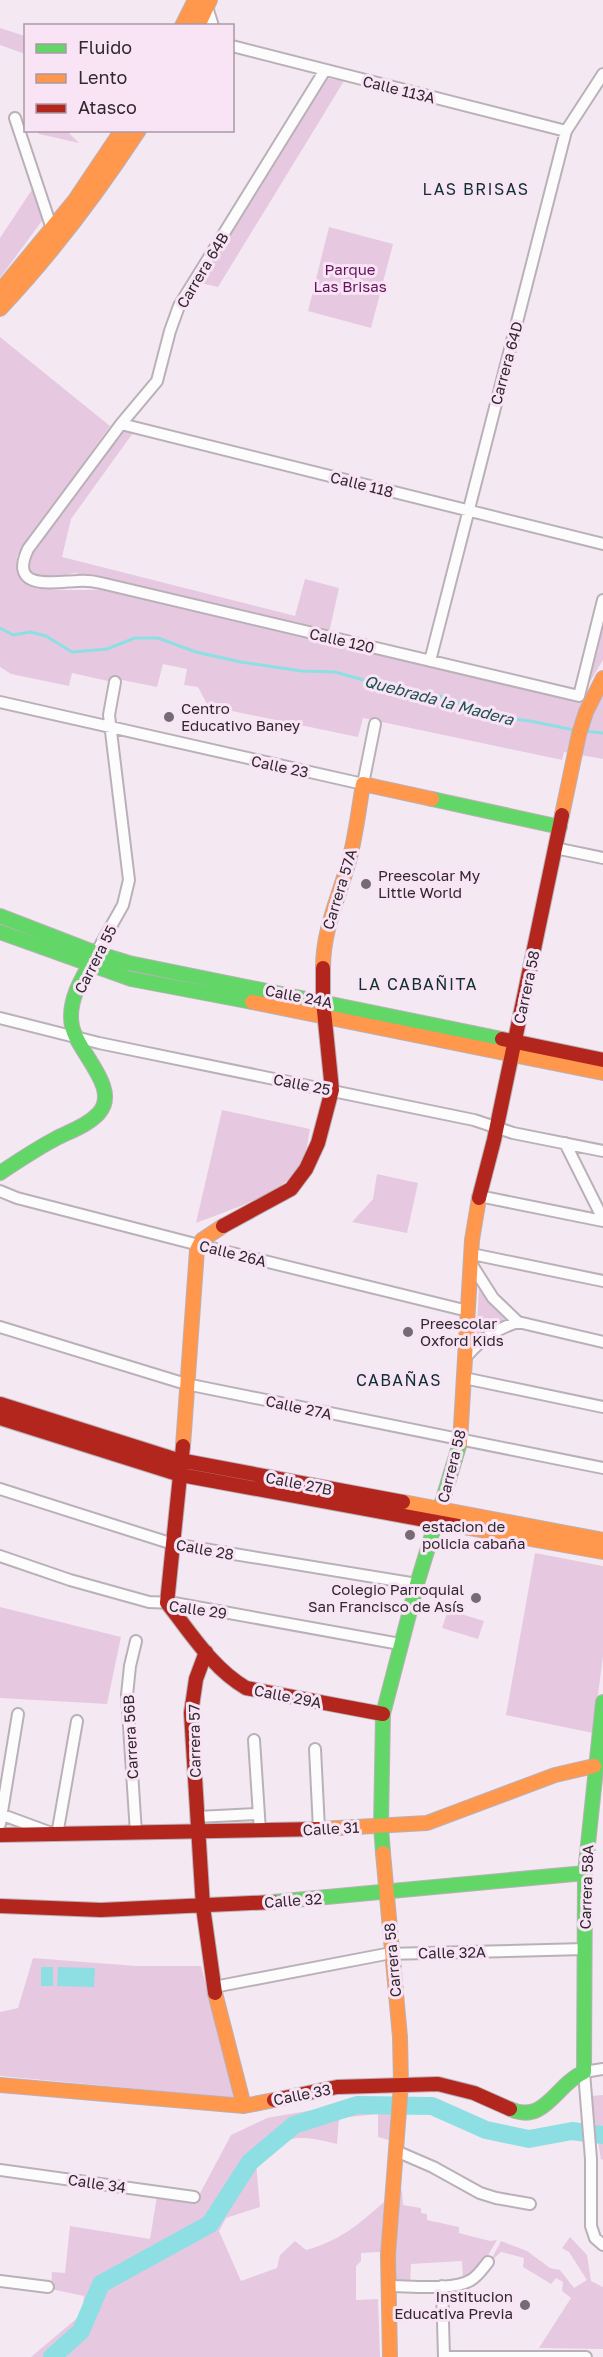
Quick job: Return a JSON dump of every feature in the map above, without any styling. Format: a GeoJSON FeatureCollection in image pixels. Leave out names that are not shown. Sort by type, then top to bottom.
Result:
{"type":"FeatureCollection","features":[{"type":"Feature","properties":{"kind":"main road"},"geometry":{"type":"LineString","coordinates":[[184,24],[202,2]]}},
{"type":"Feature","properties":{"kind":"main road"},"geometry":{"type":"LineString","coordinates":[[198,24],[202,2]]}},
{"type":"Feature","properties":{"kind":"main road"},"geometry":{"type":"LineString","coordinates":[[0,291],[87,183],[121,132]]}},
{"type":"Feature","properties":{"kind":"main road"},"geometry":{"type":"LineString","coordinates":[[0,309],[65,236],[138,132]]}},
{"type":"Feature","properties":{"kind":"main road","name":"Carrera 58"},"geometry":{"type":"LineString","coordinates":[[390,2357],[388,2255],[401,2085],[381,1826],[383,1714],[417,1584],[461,1440],[471,1258],[479,1196],[496,1127],[582,723],[600,683]]}},
{"type":"Feature","properties":{"kind":"main road","name":"Calle 23"},"geometry":{"type":"LineString","coordinates":[[363,784],[560,827]]}},
{"type":"Feature","properties":{"kind":"main road","name":"Carrera 57A"},"geometry":{"type":"LineString","coordinates":[[199,1245],[213,1231],[282,1194],[299,1182],[308,1167],[332,1090],[323,1001],[323,947],[350,856],[363,784]]}},
{"type":"Feature","properties":{"kind":"main road","name":"Calle 24A"},"geometry":{"type":"LineString","coordinates":[[0,916],[143,982],[324,1016],[513,1048],[603,1060]]}},
{"type":"Feature","properties":{"kind":"main road","name":"Calle 24A"},"geometry":{"type":"LineString","coordinates":[[0,932],[92,959],[143,966],[323,1001],[603,1073]]}},
{"type":"Feature","properties":{"kind":"main road","name":"Carrera 55"},"geometry":{"type":"LineString","coordinates":[[0,1173],[27,1155],[87,1122],[102,1110],[106,1101],[106,1090],[102,1080],[75,1038],[72,1026],[72,1008],[80,982],[92,959]]}},
{"type":"Feature","properties":{"kind":"main road"},"geometry":{"type":"LineString","coordinates":[[199,1245],[196,1256],[181,1475],[167,1603],[207,1652]]}},
{"type":"Feature","properties":{"kind":"main road","name":"Calle 27B"},"geometry":{"type":"LineString","coordinates":[[0,1404],[182,1461],[603,1552]]}},
{"type":"Feature","properties":{"kind":"main road","name":"Calle 27B"},"geometry":{"type":"LineString","coordinates":[[0,1418],[181,1475],[603,1540]]}},
{"type":"Feature","properties":{"kind":"main road","name":"Calle 29A"},"geometry":{"type":"LineString","coordinates":[[207,1652],[236,1683],[246,1688],[383,1714]]}},
{"type":"Feature","properties":{"kind":"main road","name":"Carrera 57"},"geometry":{"type":"LineString","coordinates":[[207,1652],[196,1679],[191,1713],[203,1906],[214,1987],[244,2106]]}},
{"type":"Feature","properties":{"kind":"main road","name":"Carrera 58A"},"geometry":{"type":"LineString","coordinates":[[584,2072],[585,1873],[597,1802],[594,1766],[601,1736],[603,1702]]}},
{"type":"Feature","properties":{"kind":"main road","name":"Calle 31"},"geometry":{"type":"LineString","coordinates":[[0,1835],[320,1829],[427,1823],[555,1775],[594,1766]]}},
{"type":"Feature","properties":{"kind":"main road","name":"Calle 32"},"geometry":{"type":"LineString","coordinates":[[0,1906],[90,1912],[203,1906],[386,1893],[585,1873]]}},
{"type":"Feature","properties":{"kind":"main road","name":"Calle 33"},"geometry":{"type":"LineString","coordinates":[[0,2085],[244,2106],[337,2087],[438,2084],[456,2087],[518,2113],[526,2114],[544,2107],[572,2077],[584,2072]]}},
{"type":"Feature","properties":{"kind":"street"},"geometry":{"type":"LineString","coordinates":[[202,2],[212,24]]}},
{"type":"Feature","properties":{"kind":"street","name":"Calle 113A"},"geometry":{"type":"LineString","coordinates":[[234,47],[566,131]]}},
{"type":"Feature","properties":{"kind":"street","name":"Carrera 64B"},"geometry":{"type":"LineString","coordinates":[[24,558],[28,549],[121,424],[157,381],[179,306],[325,70]]}},
{"type":"Feature","properties":{"kind":"street","name":"Carrera 64D"},"geometry":{"type":"LineString","coordinates":[[430,661],[566,131],[603,74]]}},
{"type":"Feature","properties":{"kind":"street"},"geometry":{"type":"LineString","coordinates":[[15,118],[52,229]]}},
{"type":"Feature","properties":{"kind":"street","name":"Calle 118"},"geometry":{"type":"LineString","coordinates":[[121,424],[603,544]]}},
{"type":"Feature","properties":{"kind":"street","name":"Calle 120"},"geometry":{"type":"LineString","coordinates":[[24,558],[23,564],[27,575],[40,583],[77,581],[101,583],[579,696],[603,600]]}},
{"type":"Feature","properties":{"kind":"street","name":"Carrera 55"},"geometry":{"type":"LineString","coordinates":[[92,959],[123,905],[129,880],[109,715],[115,682]]}},
{"type":"Feature","properties":{"kind":"street","name":"Calle 23"},"geometry":{"type":"LineString","coordinates":[[0,702],[111,729],[363,784]]}},
{"type":"Feature","properties":{"kind":"street","name":"Carrera 57A"},"geometry":{"type":"LineString","coordinates":[[363,784],[375,724]]}},
{"type":"Feature","properties":{"kind":"street"},"geometry":{"type":"LineString","coordinates":[[555,848],[603,858]]}},
{"type":"Feature","properties":{"kind":"street","name":"Calle 25"},"geometry":{"type":"LineString","coordinates":[[0,1018],[75,1038],[474,1120],[513,1133],[603,1151]]}},
{"type":"Feature","properties":{"kind":"street"},"geometry":{"type":"LineString","coordinates":[[565,1143],[603,1220]]}},
{"type":"Feature","properties":{"kind":"street","name":"Calle 26A"},"geometry":{"type":"LineString","coordinates":[[0,1191],[17,1198],[199,1245],[468,1311]]}},
{"type":"Feature","properties":{"kind":"street"},"geometry":{"type":"LineString","coordinates":[[479,1196],[603,1220]]}},
{"type":"Feature","properties":{"kind":"street"},"geometry":{"type":"LineString","coordinates":[[471,1258],[603,1281]]}},
{"type":"Feature","properties":{"kind":"street"},"geometry":{"type":"LineString","coordinates":[[471,1258],[493,1298],[518,1322],[603,1342]]}},
{"type":"Feature","properties":{"kind":"street"},"geometry":{"type":"LineString","coordinates":[[466,1357],[485,1337],[518,1322]]}},
{"type":"Feature","properties":{"kind":"street","name":"Calle 27A"},"geometry":{"type":"LineString","coordinates":[[0,1327],[186,1384],[603,1468]]}},
{"type":"Feature","properties":{"kind":"street"},"geometry":{"type":"LineString","coordinates":[[465,1378],[603,1407]]}},
{"type":"Feature","properties":{"kind":"street","name":"Calle 28"},"geometry":{"type":"LineString","coordinates":[[0,1489],[173,1544],[417,1584]]}},
{"type":"Feature","properties":{"kind":"street","name":"Calle 29"},"geometry":{"type":"LineString","coordinates":[[0,1556],[70,1580],[149,1602],[167,1603],[400,1644]]}},
{"type":"Feature","properties":{"kind":"street","name":"Carrera 56B"},"geometry":{"type":"LineString","coordinates":[[136,1641],[130,1666],[127,1695],[136,1833]]}},
{"type":"Feature","properties":{"kind":"street"},"geometry":{"type":"LineString","coordinates":[[1,1817],[18,1714]]}},
{"type":"Feature","properties":{"kind":"street"},"geometry":{"type":"LineString","coordinates":[[57,1835],[77,1720]]}},
{"type":"Feature","properties":{"kind":"street"},"geometry":{"type":"LineString","coordinates":[[254,1740],[260,1830]]}},
{"type":"Feature","properties":{"kind":"street"},"geometry":{"type":"LineString","coordinates":[[315,1749],[320,1829]]}},
{"type":"Feature","properties":{"kind":"street"},"geometry":{"type":"LineString","coordinates":[[197,1817],[258,1814]]}},
{"type":"Feature","properties":{"kind":"street","name":"Calle 31"},"geometry":{"type":"LineString","coordinates":[[1,1817],[57,1835]]}},
{"type":"Feature","properties":{"kind":"street","name":"Calle 32A"},"geometry":{"type":"LineString","coordinates":[[214,1987],[392,1954],[585,1949]]}},
{"type":"Feature","properties":{"kind":"street"},"geometry":{"type":"LineString","coordinates":[[603,2069],[584,2072],[591,2160],[591,2226],[595,2238],[603,2245]]}},
{"type":"Feature","properties":{"kind":"street"},"geometry":{"type":"LineString","coordinates":[[396,2151],[433,2167],[480,2193],[530,2204]]}},
{"type":"Feature","properties":{"kind":"street","name":"Calle 34"},"geometry":{"type":"LineString","coordinates":[[0,2170],[194,2197]]}},
{"type":"Feature","properties":{"kind":"street"},"geometry":{"type":"LineString","coordinates":[[389,2286],[442,2286],[466,2283],[473,2279],[488,2262]]}},
{"type":"Feature","properties":{"kind":"street"},"geometry":{"type":"LineString","coordinates":[[0,2281],[48,2287]]}},
{"type":"Feature","properties":{"kind":"street"},"geometry":{"type":"LineString","coordinates":[[442,2286],[444,2357],[586,2357]]}},
{"type":"Feature","properties":{"kind":"green space"},"geometry":{"type":"Polygon","coordinates":[[[0,28],[24,36],[24,54],[0,45],[0,28]]]}},
{"type":"Feature","properties":{"kind":"green space"},"geometry":{"type":"Polygon","coordinates":[[[326,78],[344,81],[218,287],[201,283],[326,78]]]}},
{"type":"Feature","properties":{"kind":"green space"},"geometry":{"type":"Polygon","coordinates":[[[38,132],[68,132],[79,143],[38,132]]]}},
{"type":"Feature","properties":{"kind":"green space"},"geometry":{"type":"Polygon","coordinates":[[[35,185],[44,218],[0,278],[0,238],[35,185]]]}},
{"type":"Feature","properties":{"kind":"green space","name":"Parque Las Brisas"},"geometry":{"type":"Polygon","coordinates":[[[329,227],[393,244],[371,328],[308,311],[329,227]]]}},
{"type":"Feature","properties":{"kind":"green space"},"geometry":{"type":"Polygon","coordinates":[[[0,337],[110,426],[17,556],[17,573],[24,582],[33,586],[58,590],[106,590],[578,701],[603,692],[603,759],[564,752],[562,760],[363,718],[358,737],[208,706],[198,687],[184,685],[187,669],[163,664],[157,687],[122,680],[112,682],[72,673],[69,686],[11,674],[0,667],[0,337]]]}},
{"type":"Feature","properties":{"kind":"green space"},"geometry":{"type":"Polygon","coordinates":[[[123,430],[133,433],[71,519],[62,557],[295,616],[305,579],[339,588],[329,633],[75,573],[48,578],[31,571],[27,564],[32,553],[123,430]]]}},
{"type":"Feature","properties":{"kind":"green space"},"geometry":{"type":"Polygon","coordinates":[[[603,621],[603,660],[582,695],[603,621]]]}},
{"type":"Feature","properties":{"kind":"green space"},"geometry":{"type":"Polygon","coordinates":[[[222,1110],[310,1129],[305,1155],[299,1169],[279,1187],[252,1201],[196,1223],[222,1110]]]}},
{"type":"Feature","properties":{"kind":"green space"},"geometry":{"type":"Polygon","coordinates":[[[377,1174],[418,1183],[407,1233],[352,1222],[373,1199],[377,1174]]]}},
{"type":"Feature","properties":{"kind":"green space"},"geometry":{"type":"Polygon","coordinates":[[[479,1288],[499,1311],[511,1320],[476,1341],[479,1288]]]}},
{"type":"Feature","properties":{"kind":"green space"},"geometry":{"type":"Polygon","coordinates":[[[535,1553],[603,1566],[603,1656],[593,1733],[506,1715],[535,1553]]]}},
{"type":"Feature","properties":{"kind":"green space"},"geometry":{"type":"Polygon","coordinates":[[[0,1607],[121,1637],[107,1704],[0,1698],[0,1607]]]}},
{"type":"Feature","properties":{"kind":"green space"},"geometry":{"type":"Polygon","coordinates":[[[448,1610],[484,1621],[478,1639],[442,1628],[448,1610]]]}},
{"type":"Feature","properties":{"kind":"green space"},"geometry":{"type":"Polygon","coordinates":[[[33,1958],[136,1966],[201,1966],[236,2098],[0,2076],[0,2012],[18,2008],[33,1958]]]}},
{"type":"Feature","properties":{"kind":"green space"},"geometry":{"type":"Polygon","coordinates":[[[603,2095],[603,2159],[601,2160],[591,2096],[603,2095]]]}},
{"type":"Feature","properties":{"kind":"green space"},"geometry":{"type":"Polygon","coordinates":[[[392,2098],[389,2140],[378,2137],[378,2114],[339,2118],[337,2144],[302,2138],[276,2146],[256,2163],[260,2207],[226,2218],[219,2231],[241,2281],[277,2268],[280,2255],[295,2241],[306,2250],[329,2242],[357,2224],[384,2202],[381,2252],[361,2253],[361,2261],[356,2266],[356,2300],[378,2299],[380,2357],[31,2357],[82,2314],[84,2296],[51,2289],[52,2272],[65,2273],[70,2226],[150,2239],[157,2196],[196,2201],[231,2135],[267,2118],[392,2098]]]}},
{"type":"Feature","properties":{"kind":"green space"},"geometry":{"type":"Polygon","coordinates":[[[399,2189],[402,2191],[403,2205],[421,2208],[421,2213],[427,2214],[427,2220],[459,2227],[459,2233],[490,2241],[497,2240],[483,2264],[463,2281],[462,2261],[411,2264],[410,2283],[397,2283],[393,2279],[399,2189]]]}},
{"type":"Feature","properties":{"kind":"green space"},"geometry":{"type":"Polygon","coordinates":[[[570,2237],[587,2255],[591,2281],[603,2287],[603,2349],[539,2348],[571,2298],[562,2291],[563,2282],[556,2278],[551,2284],[523,2267],[524,2258],[501,2252],[490,2262],[501,2241],[527,2251],[550,2268],[560,2270],[574,2288],[587,2280],[569,2252],[562,2248],[570,2237]]]}},
{"type":"Feature","properties":{"kind":"water"},"geometry":{"type":"Polygon","coordinates":[[[41,1967],[53,1967],[53,1986],[41,1986],[41,1967]]]}},
{"type":"Feature","properties":{"kind":"water"},"geometry":{"type":"Polygon","coordinates":[[[58,1967],[95,1968],[94,1987],[57,1986],[58,1967]]]}},
{"type":"Feature","properties":{"kind":"waterway","name":"Quebrada la Madera"},"geometry":{"type":"LineString","coordinates":[[0,628],[13,635],[30,632],[46,636],[72,652],[107,649],[135,638],[158,638],[196,652],[241,662],[302,671],[335,672],[385,686],[444,697],[489,716],[574,730]]}},
{"type":"Feature","properties":{"kind":"waterway","name":"Quebrada la Madera"},"geometry":{"type":"LineString","coordinates":[[584,731],[603,733]]}},
{"type":"Feature","properties":{"kind":"waterway"},"geometry":{"type":"LineString","coordinates":[[52,2357],[81,2331],[101,2284],[210,2224],[250,2162],[294,2125],[357,2105],[432,2106],[486,2130],[529,2139],[572,2131],[603,2135]]}},
{"type":"Feature","properties":{"kind":"traffic: fast"},"geometry":{"type":"LineString","coordinates":[[432,799],[560,827]]}},
{"type":"Feature","properties":{"kind":"traffic: fast"},"geometry":{"type":"LineString","coordinates":[[0,916],[96,953],[129,963],[502,1039]]}},
{"type":"Feature","properties":{"kind":"traffic: fast"},"geometry":{"type":"LineString","coordinates":[[0,932],[131,979],[252,1002]]}},
{"type":"Feature","properties":{"kind":"traffic: fast"},"geometry":{"type":"LineString","coordinates":[[0,1173],[89,1121],[99,1113],[104,1103],[105,1093],[101,1081],[75,1036],[71,1017],[77,990],[94,957]]}},
{"type":"Feature","properties":{"kind":"traffic: fast"},"geometry":{"type":"LineString","coordinates":[[383,1853],[381,1826],[383,1714],[417,1584],[460,1443]]}},
{"type":"Feature","properties":{"kind":"traffic: fast"},"geometry":{"type":"LineString","coordinates":[[510,2109],[532,2112],[550,2101],[574,2078],[584,2072],[585,1873],[603,1702]]}},
{"type":"Feature","properties":{"kind":"traffic: fast"},"geometry":{"type":"LineString","coordinates":[[273,1902],[585,1873]]}},
{"type":"Feature","properties":{"kind":"traffic: slow"},"geometry":{"type":"LineString","coordinates":[[183,24],[195,0]]}},
{"type":"Feature","properties":{"kind":"traffic: slow"},"geometry":{"type":"LineString","coordinates":[[199,24],[210,0]]}},
{"type":"Feature","properties":{"kind":"traffic: slow"},"geometry":{"type":"LineString","coordinates":[[0,291],[75,200],[121,132]]}},
{"type":"Feature","properties":{"kind":"traffic: slow"},"geometry":{"type":"LineString","coordinates":[[0,309],[73,223],[138,132]]}},
{"type":"Feature","properties":{"kind":"traffic: slow"},"geometry":{"type":"LineString","coordinates":[[562,815],[579,734],[586,712],[603,678]]}},
{"type":"Feature","properties":{"kind":"traffic: slow"},"geometry":{"type":"LineString","coordinates":[[323,968],[326,939],[350,857],[363,784],[432,799]]}},
{"type":"Feature","properties":{"kind":"traffic: slow"},"geometry":{"type":"LineString","coordinates":[[252,1002],[603,1073]]}},
{"type":"Feature","properties":{"kind":"traffic: slow"},"geometry":{"type":"LineString","coordinates":[[460,1443],[472,1240],[479,1198]]}},
{"type":"Feature","properties":{"kind":"traffic: slow"},"geometry":{"type":"LineString","coordinates":[[183,1446],[197,1250],[202,1240],[223,1226]]}},
{"type":"Feature","properties":{"kind":"traffic: slow"},"geometry":{"type":"LineString","coordinates":[[403,1502],[603,1540]]}},
{"type":"Feature","properties":{"kind":"traffic: slow"},"geometry":{"type":"LineString","coordinates":[[458,1526],[603,1552]]}},
{"type":"Feature","properties":{"kind":"traffic: slow"},"geometry":{"type":"LineString","coordinates":[[320,1829],[427,1823],[555,1775],[594,1766]]}},
{"type":"Feature","properties":{"kind":"traffic: slow"},"geometry":{"type":"LineString","coordinates":[[383,1853],[400,2037],[401,2084],[388,2255],[390,2357]]}},
{"type":"Feature","properties":{"kind":"traffic: slow"},"geometry":{"type":"LineString","coordinates":[[215,1993],[244,2106]]}},
{"type":"Feature","properties":{"kind":"traffic: slow"},"geometry":{"type":"LineString","coordinates":[[0,2085],[244,2106],[274,2100]]}},
{"type":"Feature","properties":{"kind":"traffic: jam"},"geometry":{"type":"LineString","coordinates":[[479,1198],[494,1140],[562,815]]}},
{"type":"Feature","properties":{"kind":"traffic: jam"},"geometry":{"type":"LineString","coordinates":[[223,1226],[291,1189],[306,1169],[318,1143],[332,1090],[323,1001],[323,968]]}},
{"type":"Feature","properties":{"kind":"traffic: jam"},"geometry":{"type":"LineString","coordinates":[[502,1039],[603,1060]]}},
{"type":"Feature","properties":{"kind":"traffic: jam"},"geometry":{"type":"LineString","coordinates":[[0,1404],[174,1459],[403,1502]]}},
{"type":"Feature","properties":{"kind":"traffic: jam"},"geometry":{"type":"LineString","coordinates":[[0,1418],[181,1475],[458,1526]]}},
{"type":"Feature","properties":{"kind":"traffic: jam"},"geometry":{"type":"LineString","coordinates":[[183,1446],[167,1603],[212,1660],[246,1688],[383,1714]]}},
{"type":"Feature","properties":{"kind":"traffic: jam"},"geometry":{"type":"LineString","coordinates":[[206,1652],[196,1679],[191,1713],[203,1907],[215,1993]]}},
{"type":"Feature","properties":{"kind":"traffic: jam"},"geometry":{"type":"LineString","coordinates":[[0,1835],[320,1829]]}},
{"type":"Feature","properties":{"kind":"traffic: jam"},"geometry":{"type":"LineString","coordinates":[[0,1906],[101,1910],[273,1902]]}},
{"type":"Feature","properties":{"kind":"traffic: jam"},"geometry":{"type":"LineString","coordinates":[[274,2100],[337,2087],[438,2084],[474,2093],[510,2109]]}},
{"type":"Feature","properties":{"kind":"place","name":"Centro Educativo Baney"},"geometry":{"type":"Point","coordinates":[169,717]}},
{"type":"Feature","properties":{"kind":"place","name":"Preescolar My Little World"},"geometry":{"type":"Point","coordinates":[366,884]}},
{"type":"Feature","properties":{"kind":"place","name":"Preescolar Oxford Kids"},"geometry":{"type":"Point","coordinates":[408,1332]}},
{"type":"Feature","properties":{"kind":"place","name":"estacion de policia cabaña"},"geometry":{"type":"Point","coordinates":[410,1535]}},
{"type":"Feature","properties":{"kind":"place","name":"Colegio Parroquial San Francisco de Asís"},"geometry":{"type":"Point","coordinates":[476,1598]}},
{"type":"Feature","properties":{"kind":"place","name":"Institucion Educativa Previa"},"geometry":{"type":"Point","coordinates":[525,2305]}},
{"type":"Feature","properties":{"kind":"district","name":"LAS BRISAS"},"geometry":{"type":"Point","coordinates":[476,189]}},
{"type":"Feature","properties":{"kind":"district","name":"LA CABAÑITA"},"geometry":{"type":"Point","coordinates":[418,984]}},
{"type":"Feature","properties":{"kind":"district","name":"CABAÑAS"},"geometry":{"type":"Point","coordinates":[399,1380]}}]}
